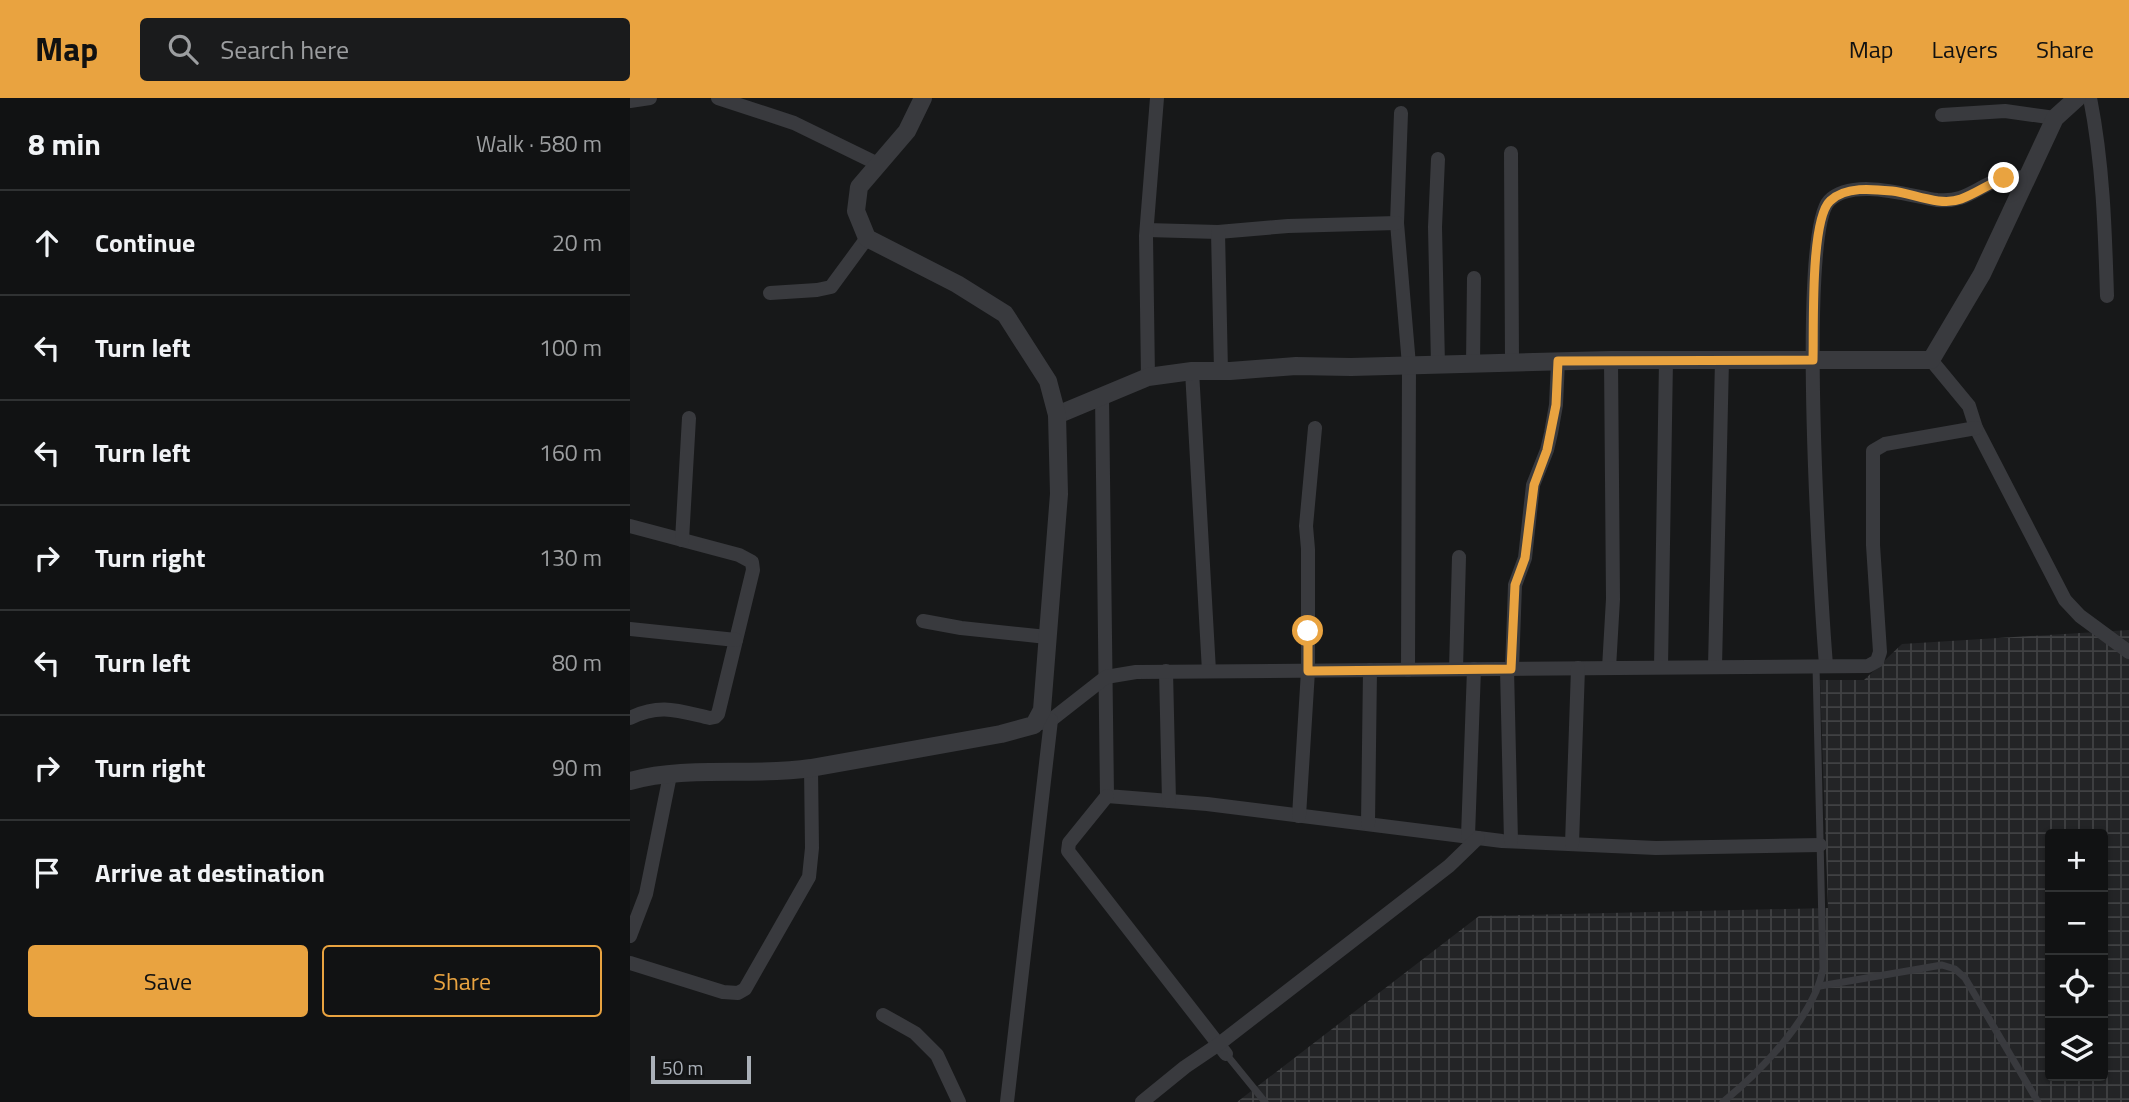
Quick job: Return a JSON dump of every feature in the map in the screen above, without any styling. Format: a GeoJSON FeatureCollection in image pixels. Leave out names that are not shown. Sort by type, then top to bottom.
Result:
{"type":"FeatureCollection","features":[{"type":"Feature","properties":{"kind":"street"},"geometry":{"type":"LineString","coordinates":[[630,101],[650,98]]}},
{"type":"Feature","properties":{"kind":"street"},"geometry":{"type":"LineString","coordinates":[[718,98],[794,123],[878,164]]}},
{"type":"Feature","properties":{"kind":"street"},"geometry":{"type":"LineString","coordinates":[[923,98],[907,131],[859,187],[856,211],[867,239],[957,285],[1005,314],[1048,381],[1057,415],[1059,494],[1042,723],[1007,1102]]}},
{"type":"Feature","properties":{"kind":"street"},"geometry":{"type":"LineString","coordinates":[[1148,377],[1147,230],[1157,98]]}},
{"type":"Feature","properties":{"kind":"street"},"geometry":{"type":"LineString","coordinates":[[1931,360],[1982,274],[2055,118],[2078,99],[2095,123],[2104,219],[2107,296]]}},
{"type":"Feature","properties":{"kind":"street"},"geometry":{"type":"LineString","coordinates":[[1942,116],[2005,111],[2055,118]]}},
{"type":"Feature","properties":{"kind":"street"},"geometry":{"type":"LineString","coordinates":[[1401,113],[1397,223],[1409,365],[1408,670]]}},
{"type":"Feature","properties":{"kind":"street"},"geometry":{"type":"LineString","coordinates":[[1511,153],[1512,363]]}},
{"type":"Feature","properties":{"kind":"street"},"geometry":{"type":"LineString","coordinates":[[1438,159],[1435,227],[1438,365]]}},
{"type":"Feature","properties":{"kind":"street"},"geometry":{"type":"LineString","coordinates":[[1821,666],[1813,360],[1816,250],[1822,216],[1829,202],[1843,193],[1860,190],[1893,191],[1938,200],[1959,200],[2004,178],[2028,177]]}},
{"type":"Feature","properties":{"kind":"street"},"geometry":{"type":"LineString","coordinates":[[1147,230],[1218,232],[1288,226],[1397,223]]}},
{"type":"Feature","properties":{"kind":"street"},"geometry":{"type":"LineString","coordinates":[[1218,232],[1221,371]]}},
{"type":"Feature","properties":{"kind":"street"},"geometry":{"type":"LineString","coordinates":[[770,293],[831,287],[867,239]]}},
{"type":"Feature","properties":{"kind":"street"},"geometry":{"type":"LineString","coordinates":[[1473,364],[1474,278]]}},
{"type":"Feature","properties":{"kind":"street"},"geometry":{"type":"LineString","coordinates":[[1057,415],[1148,377],[1192,371],[1296,366],[1611,360],[1931,360]]}},
{"type":"Feature","properties":{"kind":"street"},"geometry":{"type":"LineString","coordinates":[[1609,667],[1613,599],[1611,360]]}},
{"type":"Feature","properties":{"kind":"street"},"geometry":{"type":"LineString","coordinates":[[1661,667],[1666,360]]}},
{"type":"Feature","properties":{"kind":"street"},"geometry":{"type":"LineString","coordinates":[[1715,667],[1722,360]]}},
{"type":"Feature","properties":{"kind":"street"},"geometry":{"type":"LineString","coordinates":[[1931,360],[1969,406],[1976,428],[2065,600],[2080,616],[2129,652]]}},
{"type":"Feature","properties":{"kind":"street"},"geometry":{"type":"LineString","coordinates":[[1511,841],[1509,669],[1515,585],[1525,558],[1534,485],[1547,450],[1556,405],[1558,361]]}},
{"type":"Feature","properties":{"kind":"street"},"geometry":{"type":"LineString","coordinates":[[1192,371],[1209,671]]}},
{"type":"Feature","properties":{"kind":"street"},"geometry":{"type":"LineString","coordinates":[[1102,396],[1107,796],[1069,843],[1069,851],[1222,1049]]}},
{"type":"Feature","properties":{"kind":"street"},"geometry":{"type":"LineString","coordinates":[[682,540],[690,418]]}},
{"type":"Feature","properties":{"kind":"street"},"geometry":{"type":"LineString","coordinates":[[1299,816],[1308,671],[1306,526],[1315,428]]}},
{"type":"Feature","properties":{"kind":"street"},"geometry":{"type":"LineString","coordinates":[[630,781],[670,775],[780,773],[1001,734],[1042,723],[1106,677],[1166,671],[1868,666],[1877,661],[1880,652],[1872,545],[1873,451],[1885,444],[1976,428]]}},
{"type":"Feature","properties":{"kind":"street"},"geometry":{"type":"LineString","coordinates":[[630,526],[739,555],[752,562],[753,570],[718,714],[715,717],[655,708],[630,718]]}},
{"type":"Feature","properties":{"kind":"street"},"geometry":{"type":"LineString","coordinates":[[1456,669],[1459,557]]}},
{"type":"Feature","properties":{"kind":"street"},"geometry":{"type":"LineString","coordinates":[[923,621],[1047,637]]}},
{"type":"Feature","properties":{"kind":"street"},"geometry":{"type":"LineString","coordinates":[[630,629],[736,640]]}},
{"type":"Feature","properties":{"kind":"street"},"geometry":{"type":"LineString","coordinates":[[1572,844],[1578,668]]}},
{"type":"Feature","properties":{"kind":"street"},"geometry":{"type":"LineString","coordinates":[[1142,1102],[1185,1067],[1222,1049],[1449,866],[1473,837],[1474,669]]}},
{"type":"Feature","properties":{"kind":"street"},"geometry":{"type":"LineString","coordinates":[[1368,824],[1370,670]]}},
{"type":"Feature","properties":{"kind":"street"},"geometry":{"type":"LineString","coordinates":[[1166,671],[1169,801]]}},
{"type":"Feature","properties":{"kind":"street"},"geometry":{"type":"LineString","coordinates":[[630,963],[723,992],[738,993],[746,989],[808,877],[812,848],[811,768]]}},
{"type":"Feature","properties":{"kind":"street"},"geometry":{"type":"LineString","coordinates":[[630,936],[646,894],[670,775]]}},
{"type":"Feature","properties":{"kind":"street"},"geometry":{"type":"LineString","coordinates":[[1107,796],[1511,841],[1656,848],[1821,845]]}},
{"type":"Feature","properties":{"kind":"street"},"geometry":{"type":"LineString","coordinates":[[883,1014],[915,1033],[937,1055],[959,1102]]}},
{"type":"Feature","properties":{"kind":"lane"},"geometry":{"type":"LineString","coordinates":[[1723,1102],[1776,1053],[1820,986],[1824,969],[1821,666]]}},
{"type":"Feature","properties":{"kind":"lane"},"geometry":{"type":"LineString","coordinates":[[1820,986],[1942,965],[1955,969],[1965,978],[2038,1102]]}},
{"type":"Feature","properties":{"kind":"lane"},"geometry":{"type":"LineString","coordinates":[[1222,1049],[1265,1102]]}},
{"type":"Feature","properties":{"kind":"shaded area"},"geometry":{"type":"Polygon","coordinates":[[[2129,630],[2129,1102],[1237,1102],[1479,916],[1828,908],[1820,680],[1864,680],[1902,644],[2129,630]]]}},
{"type":"Feature","properties":{"kind":"route"},"geometry":{"type":"LineString","coordinates":[[1308,631],[1308,671],[1511,669],[1515,585],[1525,558],[1531,495],[1547,450],[1556,405],[1558,361],[1813,360],[1816,250],[1822,216],[1829,202],[1843,193],[1860,190],[1893,191],[1938,200],[1959,200],[2004,178]]}}]}
